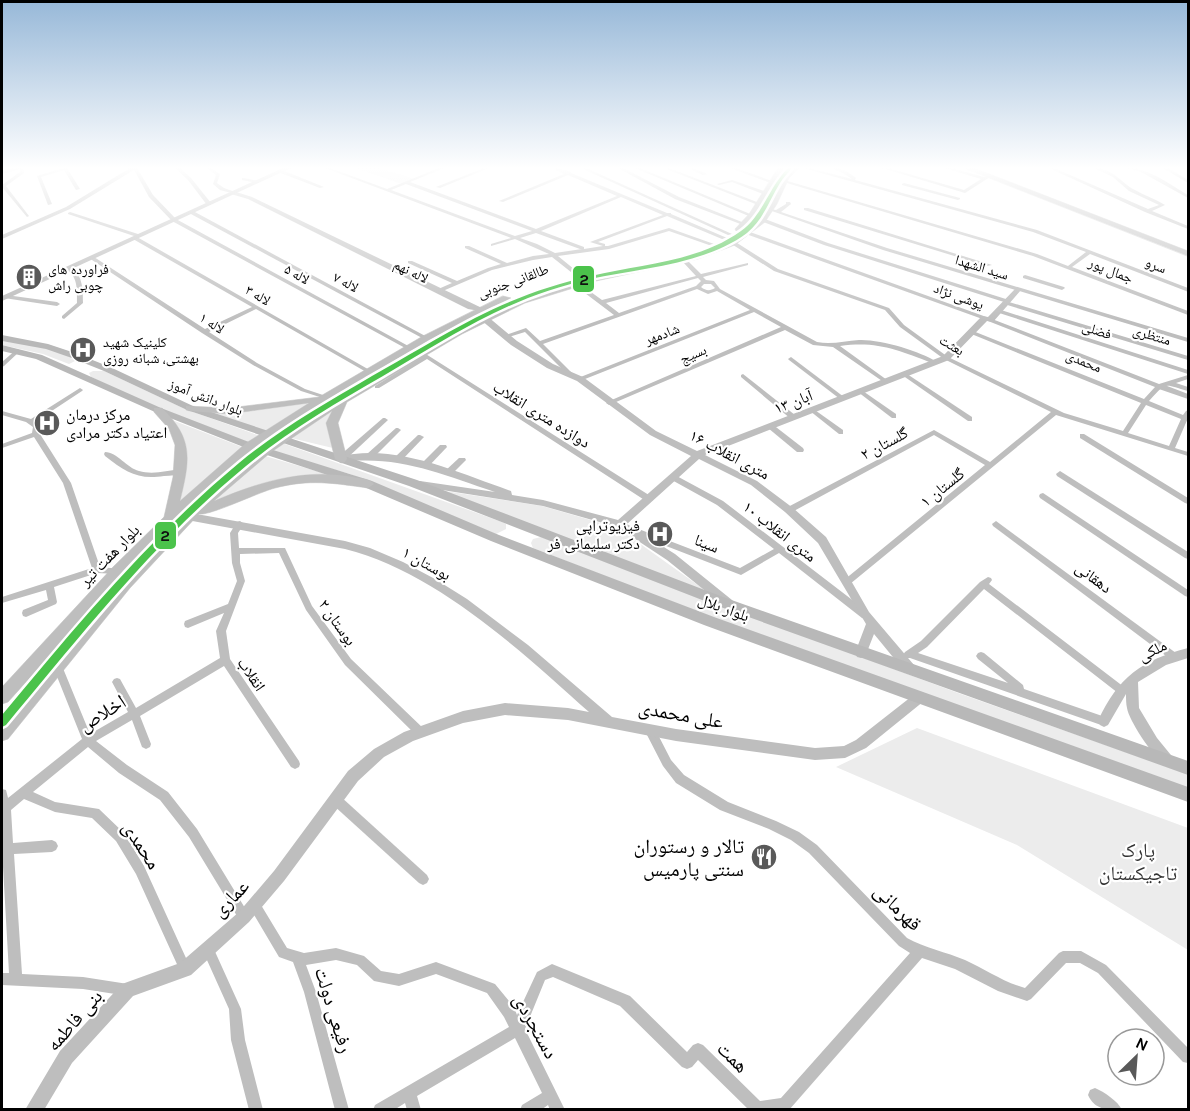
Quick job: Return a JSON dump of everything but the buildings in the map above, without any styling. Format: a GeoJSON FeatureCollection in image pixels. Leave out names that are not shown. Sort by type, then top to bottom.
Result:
{"type":"FeatureCollection","features":[{"type":"Feature","properties":{"kind":"main road"},"geometry":{"type":"LineString","coordinates":[[2,232],[27,220]]}},
{"type":"Feature","properties":{"kind":"main road"},"geometry":{"type":"LineString","coordinates":[[2,237],[40,220]]}},
{"type":"Feature","properties":{"kind":"main road"},"geometry":{"type":"LineString","coordinates":[[4,298],[174,220]]}},
{"type":"Feature","properties":{"kind":"main road","name":"طالقانی جنوبی"},"geometry":{"type":"LineString","coordinates":[[747,229],[751,220]]}},
{"type":"Feature","properties":{"kind":"main road","name":"طالقانی جنوبی"},"geometry":{"type":"LineString","coordinates":[[576,279],[684,260],[763,220]]}},
{"type":"Feature","properties":{"kind":"main road"},"geometry":{"type":"LineString","coordinates":[[1102,220],[1188,255]]}},
{"type":"Feature","properties":{"kind":"main road"},"geometry":{"type":"LineString","coordinates":[[1108,220],[1188,250]]}},
{"type":"Feature","properties":{"kind":"main road","name":"طالقانی جنوبی"},"geometry":{"type":"LineString","coordinates":[[250,446],[326,397],[463,318],[482,314],[576,279],[676,255],[729,238]]}},
{"type":"Feature","properties":{"kind":"main road","name":"طالقانی جنوبی"},"geometry":{"type":"LineString","coordinates":[[264,452],[343,400],[410,360],[423,355],[482,314]]}},
{"type":"Feature","properties":{"kind":"main road"},"geometry":{"type":"LineString","coordinates":[[2,333],[31,344]]}},
{"type":"Feature","properties":{"kind":"main road","name":"بلوار دانش آموز"},"geometry":{"type":"LineString","coordinates":[[2,338],[72,355],[190,408],[266,434]]}},
{"type":"Feature","properties":{"kind":"main road","name":"بلوار بلال"},"geometry":{"type":"LineString","coordinates":[[2,348],[58,365],[158,410],[264,452],[368,484],[524,549],[709,621],[1188,795]]}},
{"type":"Feature","properties":{"kind":"main road"},"geometry":{"type":"LineString","coordinates":[[58,365],[77,364],[78,361],[72,355]]}},
{"type":"Feature","properties":{"kind":"main road"},"geometry":{"type":"LineString","coordinates":[[397,356],[398,360],[410,360]]}},
{"type":"Feature","properties":{"kind":"main road"},"geometry":{"type":"LineString","coordinates":[[86,378],[87,370],[107,369]]}},
{"type":"Feature","properties":{"kind":"main road"},"geometry":{"type":"LineString","coordinates":[[190,408],[229,411],[295,404],[326,397]]}},
{"type":"Feature","properties":{"kind":"main road"},"geometry":{"type":"LineString","coordinates":[[340,459],[332,423],[343,400]]}},
{"type":"Feature","properties":{"kind":"main road"},"geometry":{"type":"LineString","coordinates":[[158,410],[172,424],[179,436],[178,472],[170,519]]}},
{"type":"Feature","properties":{"kind":"main road","name":"بلوار بلال"},"geometry":{"type":"LineString","coordinates":[[266,434],[412,483],[861,653],[1188,768]]}},
{"type":"Feature","properties":{"kind":"main road","name":"بلوار هفت تیر"},"geometry":{"type":"LineString","coordinates":[[2,697],[118,571],[199,490],[250,446]]}},
{"type":"Feature","properties":{"kind":"main road","name":"بلوار هفت تیر"},"geometry":{"type":"LineString","coordinates":[[2,735],[57,664],[134,575],[191,517],[264,452]]}},
{"type":"Feature","properties":{"kind":"main road"},"geometry":{"type":"LineString","coordinates":[[191,517],[225,501],[278,483],[322,477],[368,484]]}},
{"type":"Feature","properties":{"kind":"main road"},"geometry":{"type":"LineString","coordinates":[[524,549],[524,539],[527,535],[539,530]]}},
{"type":"Feature","properties":{"kind":"main road"},"geometry":{"type":"LineString","coordinates":[[1085,731],[1094,740],[1096,750],[1092,757],[1086,758]]}},
{"type":"Feature","properties":{"kind":"street","name":"لاله ۳"},"geometry":{"type":"LineString","coordinates":[[89,220],[137,237],[370,372]]}},
{"type":"Feature","properties":{"kind":"street","name":"لاله ۵"},"geometry":{"type":"LineString","coordinates":[[174,220],[409,348]]}},
{"type":"Feature","properties":{"kind":"street","name":"لاله ۷"},"geometry":{"type":"LineString","coordinates":[[206,220],[426,338]]}},
{"type":"Feature","properties":{"kind":"street","name":"لاله نهم"},"geometry":{"type":"LineString","coordinates":[[286,220],[457,304],[482,314]]}},
{"type":"Feature","properties":{"kind":"street"},"geometry":{"type":"LineString","coordinates":[[469,220],[551,253],[576,279],[618,315]]}},
{"type":"Feature","properties":{"kind":"street"},"geometry":{"type":"LineString","coordinates":[[505,220],[585,249]]}},
{"type":"Feature","properties":{"kind":"street"},"geometry":{"type":"LineString","coordinates":[[493,246],[563,220]]}},
{"type":"Feature","properties":{"kind":"street"},"geometry":{"type":"LineString","coordinates":[[609,247],[593,242],[653,220]]}},
{"type":"Feature","properties":{"kind":"street"},"geometry":{"type":"LineString","coordinates":[[684,220],[729,238]]}},
{"type":"Feature","properties":{"kind":"street"},"geometry":{"type":"LineString","coordinates":[[691,220],[729,238]]}},
{"type":"Feature","properties":{"kind":"street","name":"یوشی نژاد"},"geometry":{"type":"LineString","coordinates":[[726,220],[1159,386]]}},
{"type":"Feature","properties":{"kind":"street","name":"منتظری"},"geometry":{"type":"LineString","coordinates":[[763,220],[898,268],[1188,358]]}},
{"type":"Feature","properties":{"kind":"street","name":"سید الشهدا"},"geometry":{"type":"LineString","coordinates":[[800,220],[911,258],[1188,340]]}},
{"type":"Feature","properties":{"kind":"street"},"geometry":{"type":"LineString","coordinates":[[839,220],[989,265]]}},
{"type":"Feature","properties":{"kind":"street","name":"جمال پور"},"geometry":{"type":"LineString","coordinates":[[914,220],[1070,266],[1188,313]]}},
{"type":"Feature","properties":{"kind":"street","name":"سرو"},"geometry":{"type":"LineString","coordinates":[[994,220],[1035,231],[1188,290]]}},
{"type":"Feature","properties":{"kind":"street"},"geometry":{"type":"LineString","coordinates":[[1168,220],[1188,228]]}},
{"type":"Feature","properties":{"kind":"street"},"geometry":{"type":"LineString","coordinates":[[438,291],[507,265],[551,253],[609,247],[669,229],[711,244]]}},
{"type":"Feature","properties":{"kind":"street","name":"بعثت"},"geometry":{"type":"LineString","coordinates":[[729,238],[776,270],[885,308],[902,326],[946,358],[1055,412],[1172,447],[1188,454]]}},
{"type":"Feature","properties":{"kind":"street"},"geometry":{"type":"LineString","coordinates":[[885,249],[898,239]]}},
{"type":"Feature","properties":{"kind":"street"},"geometry":{"type":"LineString","coordinates":[[467,247],[507,265]]}},
{"type":"Feature","properties":{"kind":"street","name":"لاله نهم"},"geometry":{"type":"LineString","coordinates":[[345,249],[438,291],[464,310],[463,318]]}},
{"type":"Feature","properties":{"kind":"street"},"geometry":{"type":"LineString","coordinates":[[1070,266],[1090,252]]}},
{"type":"Feature","properties":{"kind":"street","name":"لاله ۱"},"geometry":{"type":"LineString","coordinates":[[92,258],[204,332],[303,390],[326,397]]}},
{"type":"Feature","properties":{"kind":"street"},"geometry":{"type":"LineString","coordinates":[[898,268],[911,258]]}},
{"type":"Feature","properties":{"kind":"street"},"geometry":{"type":"LineString","coordinates":[[684,260],[703,280],[715,283],[718,286],[717,289]]}},
{"type":"Feature","properties":{"kind":"street"},"geometry":{"type":"LineString","coordinates":[[410,262],[457,283]]}},
{"type":"Feature","properties":{"kind":"street"},"geometry":{"type":"LineString","coordinates":[[603,302],[703,280],[746,264]]}},
{"type":"Feature","properties":{"kind":"street"},"geometry":{"type":"LineString","coordinates":[[64,317],[80,303],[76,275],[69,269]]}},
{"type":"Feature","properties":{"kind":"street"},"geometry":{"type":"LineString","coordinates":[[1025,277],[1062,288]]}},
{"type":"Feature","properties":{"kind":"street"},"geometry":{"type":"LineString","coordinates":[[540,343],[698,287],[703,280]]}},
{"type":"Feature","properties":{"kind":"street"},"geometry":{"type":"LineString","coordinates":[[1033,295],[1042,282]]}},
{"type":"Feature","properties":{"kind":"street"},"geometry":{"type":"LineString","coordinates":[[698,287],[706,292],[717,289],[732,295],[753,310],[815,344],[866,342],[884,344],[934,362]]}},
{"type":"Feature","properties":{"kind":"street","name":"۱۳ آبان"},"geometry":{"type":"LineString","coordinates":[[620,524],[699,454],[946,358],[971,332],[998,311],[1017,290]]}},
{"type":"Feature","properties":{"kind":"street"},"geometry":{"type":"LineString","coordinates":[[4,298],[57,304]]}},
{"type":"Feature","properties":{"kind":"street"},"geometry":{"type":"LineString","coordinates":[[204,332],[256,307]]}},
{"type":"Feature","properties":{"kind":"street","name":"شادمهر"},"geometry":{"type":"LineString","coordinates":[[577,378],[753,310]]}},
{"type":"Feature","properties":{"kind":"street","name":"فضلی"},"geometry":{"type":"LineString","coordinates":[[998,311],[1188,372]]}},
{"type":"Feature","properties":{"kind":"street","name":"۱۶ متری انقلاب"},"geometry":{"type":"LineString","coordinates":[[482,314],[506,336],[550,366],[577,378]]}},
{"type":"Feature","properties":{"kind":"street"},"geometry":{"type":"LineString","coordinates":[[1103,345],[1117,319]]}},
{"type":"Feature","properties":{"kind":"street","name":"بسیج"},"geometry":{"type":"LineString","coordinates":[[609,403],[786,327]]}},
{"type":"Feature","properties":{"kind":"street","name":"۱۶ متری انقلاب"},"geometry":{"type":"LineString","coordinates":[[506,336],[526,330],[577,378],[609,403],[653,432],[754,483],[789,510],[822,540],[868,620],[905,656],[912,671]]}},
{"type":"Feature","properties":{"kind":"street","name":"محمدی"},"geometry":{"type":"LineString","coordinates":[[971,332],[1145,402],[1187,415]]}},
{"type":"Feature","properties":{"kind":"street"},"geometry":{"type":"LineString","coordinates":[[832,344],[885,381]]}},
{"type":"Feature","properties":{"kind":"street"},"geometry":{"type":"LineString","coordinates":[[2,365],[17,351]]}},
{"type":"Feature","properties":{"kind":"street"},"geometry":{"type":"LineString","coordinates":[[377,387],[423,355]]}},
{"type":"Feature","properties":{"kind":"street","name":"دوازده متری انقلاب"},"geometry":{"type":"LineString","coordinates":[[423,355],[649,499]]}},
{"type":"Feature","properties":{"kind":"street"},"geometry":{"type":"LineString","coordinates":[[791,359],[842,398]]}},
{"type":"Feature","properties":{"kind":"street"},"geometry":{"type":"LineString","coordinates":[[904,374],[970,419]]}},
{"type":"Feature","properties":{"kind":"street"},"geometry":{"type":"LineString","coordinates":[[743,376],[793,417]]}},
{"type":"Feature","properties":{"kind":"street"},"geometry":{"type":"LineString","coordinates":[[1125,433],[1145,402],[1159,386],[1188,377]]}},
{"type":"Feature","properties":{"kind":"street"},"geometry":{"type":"LineString","coordinates":[[1170,383],[1188,389]]}},
{"type":"Feature","properties":{"kind":"street"},"geometry":{"type":"LineString","coordinates":[[1159,386],[1188,397]]}},
{"type":"Feature","properties":{"kind":"street"},"geometry":{"type":"LineString","coordinates":[[32,422],[80,390]]}},
{"type":"Feature","properties":{"kind":"street"},"geometry":{"type":"LineString","coordinates":[[860,391],[894,416]]}},
{"type":"Feature","properties":{"kind":"street"},"geometry":{"type":"LineString","coordinates":[[812,410],[841,432]]}},
{"type":"Feature","properties":{"kind":"street","name":"گلستان ۱"},"geometry":{"type":"LineString","coordinates":[[847,582],[1055,412]]}},
{"type":"Feature","properties":{"kind":"street"},"geometry":{"type":"LineString","coordinates":[[2,413],[32,422],[36,426],[36,434],[67,483],[97,570]]}},
{"type":"Feature","properties":{"kind":"street"},"geometry":{"type":"LineString","coordinates":[[1172,447],[1187,415]]}},
{"type":"Feature","properties":{"kind":"street"},"geometry":{"type":"LineString","coordinates":[[340,459],[385,420]]}},
{"type":"Feature","properties":{"kind":"street"},"geometry":{"type":"LineString","coordinates":[[770,426],[800,450]]}},
{"type":"Feature","properties":{"kind":"street"},"geometry":{"type":"LineString","coordinates":[[370,456],[398,430]]}},
{"type":"Feature","properties":{"kind":"street","name":"گلستان ۲"},"geometry":{"type":"LineString","coordinates":[[789,510],[934,432],[990,465]]}},
{"type":"Feature","properties":{"kind":"street"},"geometry":{"type":"LineString","coordinates":[[2,446],[36,434]]}},
{"type":"Feature","properties":{"kind":"street"},"geometry":{"type":"LineString","coordinates":[[1082,436],[1188,501]]}},
{"type":"Feature","properties":{"kind":"street"},"geometry":{"type":"LineString","coordinates":[[397,460],[420,437]]}},
{"type":"Feature","properties":{"kind":"street"},"geometry":{"type":"LineString","coordinates":[[424,465],[443,447]]}},
{"type":"Feature","properties":{"kind":"street"},"geometry":{"type":"LineString","coordinates":[[108,454],[131,473],[143,477],[178,472]]}},
{"type":"Feature","properties":{"kind":"street"},"geometry":{"type":"LineString","coordinates":[[340,459],[370,456],[424,465],[543,503],[620,524],[671,557],[731,605]]}},
{"type":"Feature","properties":{"kind":"street"},"geometry":{"type":"LineString","coordinates":[[448,473],[462,460]]}},
{"type":"Feature","properties":{"kind":"street"},"geometry":{"type":"LineString","coordinates":[[1060,474],[1188,556]]}},
{"type":"Feature","properties":{"kind":"street","name":"۱۰ متری انقلاب"},"geometry":{"type":"LineString","coordinates":[[673,477],[720,503],[868,620]]}},
{"type":"Feature","properties":{"kind":"street"},"geometry":{"type":"LineString","coordinates":[[412,483],[543,503]]}},
{"type":"Feature","properties":{"kind":"street"},"geometry":{"type":"LineString","coordinates":[[1043,496],[1188,594]]}},
{"type":"Feature","properties":{"kind":"street","name":"بوستان ۱"},"geometry":{"type":"LineString","coordinates":[[191,517],[240,524],[364,551],[395,563],[453,596],[560,679],[608,722]]}},
{"type":"Feature","properties":{"kind":"street","name":"انقلاب"},"geometry":{"type":"LineString","coordinates":[[240,524],[234,533],[241,581],[221,631],[225,660],[295,764]]}},
{"type":"Feature","properties":{"kind":"street","name":"سینا"},"geometry":{"type":"LineString","coordinates":[[620,524],[741,572],[780,549]]}},
{"type":"Feature","properties":{"kind":"street","name":"دهقانی"},"geometry":{"type":"LineString","coordinates":[[996,524],[1173,656]]}},
{"type":"Feature","properties":{"kind":"street","name":"بوستان ۲"},"geometry":{"type":"LineString","coordinates":[[235,551],[282,550],[309,608],[348,662],[420,732]]}},
{"type":"Feature","properties":{"kind":"street"},"geometry":{"type":"LineString","coordinates":[[2,600],[97,570],[118,571]]}},
{"type":"Feature","properties":{"kind":"street"},"geometry":{"type":"LineString","coordinates":[[905,656],[924,644],[986,582],[1121,690]]}},
{"type":"Feature","properties":{"kind":"street"},"geometry":{"type":"LineString","coordinates":[[26,613],[53,602],[49,585]]}},
{"type":"Feature","properties":{"kind":"street"},"geometry":{"type":"LineString","coordinates":[[188,624],[231,606]]}},
{"type":"Feature","properties":{"kind":"street"},"geometry":{"type":"LineString","coordinates":[[861,653],[868,620]]}},
{"type":"Feature","properties":{"kind":"street","name":"ملکی"},"geometry":{"type":"LineString","coordinates":[[1104,721],[1121,690],[1132,679],[1173,656],[1188,653]]}},
{"type":"Feature","properties":{"kind":"street"},"geometry":{"type":"LineString","coordinates":[[905,656],[1025,692],[1104,721]]}},
{"type":"Feature","properties":{"kind":"street"},"geometry":{"type":"LineString","coordinates":[[981,656],[1025,692]]}},
{"type":"Feature","properties":{"kind":"street","name":"اخلاص"},"geometry":{"type":"LineString","coordinates":[[5,808],[88,741],[225,660]]}},
{"type":"Feature","properties":{"kind":"street"},"geometry":{"type":"LineString","coordinates":[[57,664],[88,741],[123,769],[164,796],[194,833],[244,917]]}},
{"type":"Feature","properties":{"kind":"street","name":"ملکی"},"geometry":{"type":"LineString","coordinates":[[1132,679],[1133,709],[1152,742],[1168,760]]}},
{"type":"Feature","properties":{"kind":"street"},"geometry":{"type":"LineString","coordinates":[[117,682],[134,714],[146,744]]}},
{"type":"Feature","properties":{"kind":"street","name":"علی محمدی"},"geometry":{"type":"LineString","coordinates":[[420,732],[463,717],[505,709],[568,714],[650,730],[815,754],[845,752],[861,744],[920,697]]}},
{"type":"Feature","properties":{"kind":"street","name":"قهرمانی"},"geometry":{"type":"LineString","coordinates":[[650,730],[667,763],[680,779],[724,806],[795,836],[813,849],[903,942],[919,952],[962,965],[1008,991],[1027,995],[1063,957],[1081,957],[1102,969],[1188,1057]]}},
{"type":"Feature","properties":{"kind":"street","name":"عماری"},"geometry":{"type":"LineString","coordinates":[[2,980],[83,983],[128,990],[185,969],[244,917],[353,776],[379,753],[420,732]]}},
{"type":"Feature","properties":{"kind":"street"},"geometry":{"type":"LineString","coordinates":[[2,794],[5,808],[16,979]]}},
{"type":"Feature","properties":{"kind":"street","name":"محمدی"},"geometry":{"type":"LineString","coordinates":[[24,794],[55,807],[95,813],[120,837],[140,870],[185,969]]}},
{"type":"Feature","properties":{"kind":"street"},"geometry":{"type":"LineString","coordinates":[[336,800],[423,879]]}},
{"type":"Feature","properties":{"kind":"street"},"geometry":{"type":"LineString","coordinates":[[7,849],[52,846]]}},
{"type":"Feature","properties":{"kind":"street","name":"رفیعی دولت"},"geometry":{"type":"LineString","coordinates":[[254,904],[283,953],[297,957],[319,1024],[342,1110]]}},
{"type":"Feature","properties":{"kind":"street"},"geometry":{"type":"LineString","coordinates":[[208,949],[235,1009],[237,1040],[256,1110]]}},
{"type":"Feature","properties":{"kind":"street","name":"همت"},"geometry":{"type":"LineString","coordinates":[[518,1029],[541,976],[552,970],[625,1001],[687,1062],[698,1050],[758,1108],[784,1105],[919,952]]}},
{"type":"Feature","properties":{"kind":"street","name":"دستجردی"},"geometry":{"type":"LineString","coordinates":[[297,957],[304,959],[336,954],[360,960],[378,977],[399,980],[436,968],[491,988],[510,1012],[558,1110]]}},
{"type":"Feature","properties":{"kind":"street","name":"بنی فاطمه"},"geometry":{"type":"LineString","coordinates":[[34,1110],[66,1057],[128,990]]}},
{"type":"Feature","properties":{"kind":"street"},"geometry":{"type":"LineString","coordinates":[[380,1110],[518,1029]]}},
{"type":"Feature","properties":{"kind":"street"},"geometry":{"type":"LineString","coordinates":[[409,1093],[414,1110]]}},
{"type":"Feature","properties":{"kind":"street"},"geometry":{"type":"LineString","coordinates":[[527,1110],[551,1095]]}},
{"type":"Feature","properties":{"kind":"street"},"geometry":{"type":"LineString","coordinates":[[1095,1095],[1115,1110]]}},
{"type":"Feature","properties":{"kind":"green space"},"geometry":{"type":"Polygon","coordinates":[[[2,341],[51,350],[75,361],[69,364],[43,354],[2,345],[2,341]]]}},
{"type":"Feature","properties":{"kind":"green space"},"geometry":{"type":"Polygon","coordinates":[[[104,371],[185,409],[260,436],[250,443],[160,409],[91,377],[89,373],[104,371]]]}},
{"type":"Feature","properties":{"kind":"green space"},"geometry":{"type":"Polygon","coordinates":[[[319,401],[267,431],[205,412],[228,414],[319,401]]]}},
{"type":"Feature","properties":{"kind":"green space"},"geometry":{"type":"Polygon","coordinates":[[[336,408],[337,449],[291,438],[336,408]]]}},
{"type":"Feature","properties":{"kind":"green space"},"geometry":{"type":"Polygon","coordinates":[[[172,420],[242,447],[177,509],[184,463],[182,442],[172,420]]]}},
{"type":"Feature","properties":{"kind":"green space"},"geometry":{"type":"Polygon","coordinates":[[[282,443],[502,522],[506,524],[506,529],[496,534],[350,474],[273,452],[282,443]]]}},
{"type":"Feature","properties":{"kind":"green space"},"geometry":{"type":"Polygon","coordinates":[[[265,456],[330,475],[287,479],[204,508],[265,456]]]}},
{"type":"Feature","properties":{"kind":"green space"},"geometry":{"type":"Polygon","coordinates":[[[438,490],[542,506],[618,528],[709,593],[438,490]]]}},
{"type":"Feature","properties":{"kind":"green space"},"geometry":{"type":"Polygon","coordinates":[[[541,537],[958,693],[1188,774],[1188,789],[679,605],[533,548],[531,543],[533,539],[541,537]]]}},
{"type":"Feature","properties":{"kind":"green space","name":"پارک تاجیکستان"},"geometry":{"type":"Polygon","coordinates":[[[917,728],[1188,828],[1188,950],[1017,845],[836,767],[917,728]]]}},
{"type":"Feature","properties":{"kind":"transit line","name":"2"},"geometry":{"type":"LineString","coordinates":[[2,722],[116,587],[178,523],[243,464],[299,423],[443,338],[514,301],[579,280],[691,257],[728,242],[744,232],[757,220]]}},
{"type":"Feature","properties":{"kind":"place","name":"فراورده های چوبی راش"},"geometry":{"type":"Point","coordinates":[29,277]}},
{"type":"Feature","properties":{"kind":"place","name":"کلینیک شهید بهشتی، شبانه روزی"},"geometry":{"type":"Point","coordinates":[83,350]}},
{"type":"Feature","properties":{"kind":"place","name":"مرکز درمان اعتیاد دکتر مرادی"},"geometry":{"type":"Point","coordinates":[47,423]}},
{"type":"Feature","properties":{"kind":"place","name":"فیزیوتراپی دکتر سلیمانی فر"},"geometry":{"type":"Point","coordinates":[660,534]}},
{"type":"Feature","properties":{"kind":"place","name":"تالار و رستوران سنتی پارمیس"},"geometry":{"type":"Point","coordinates":[764,857]}}]}
